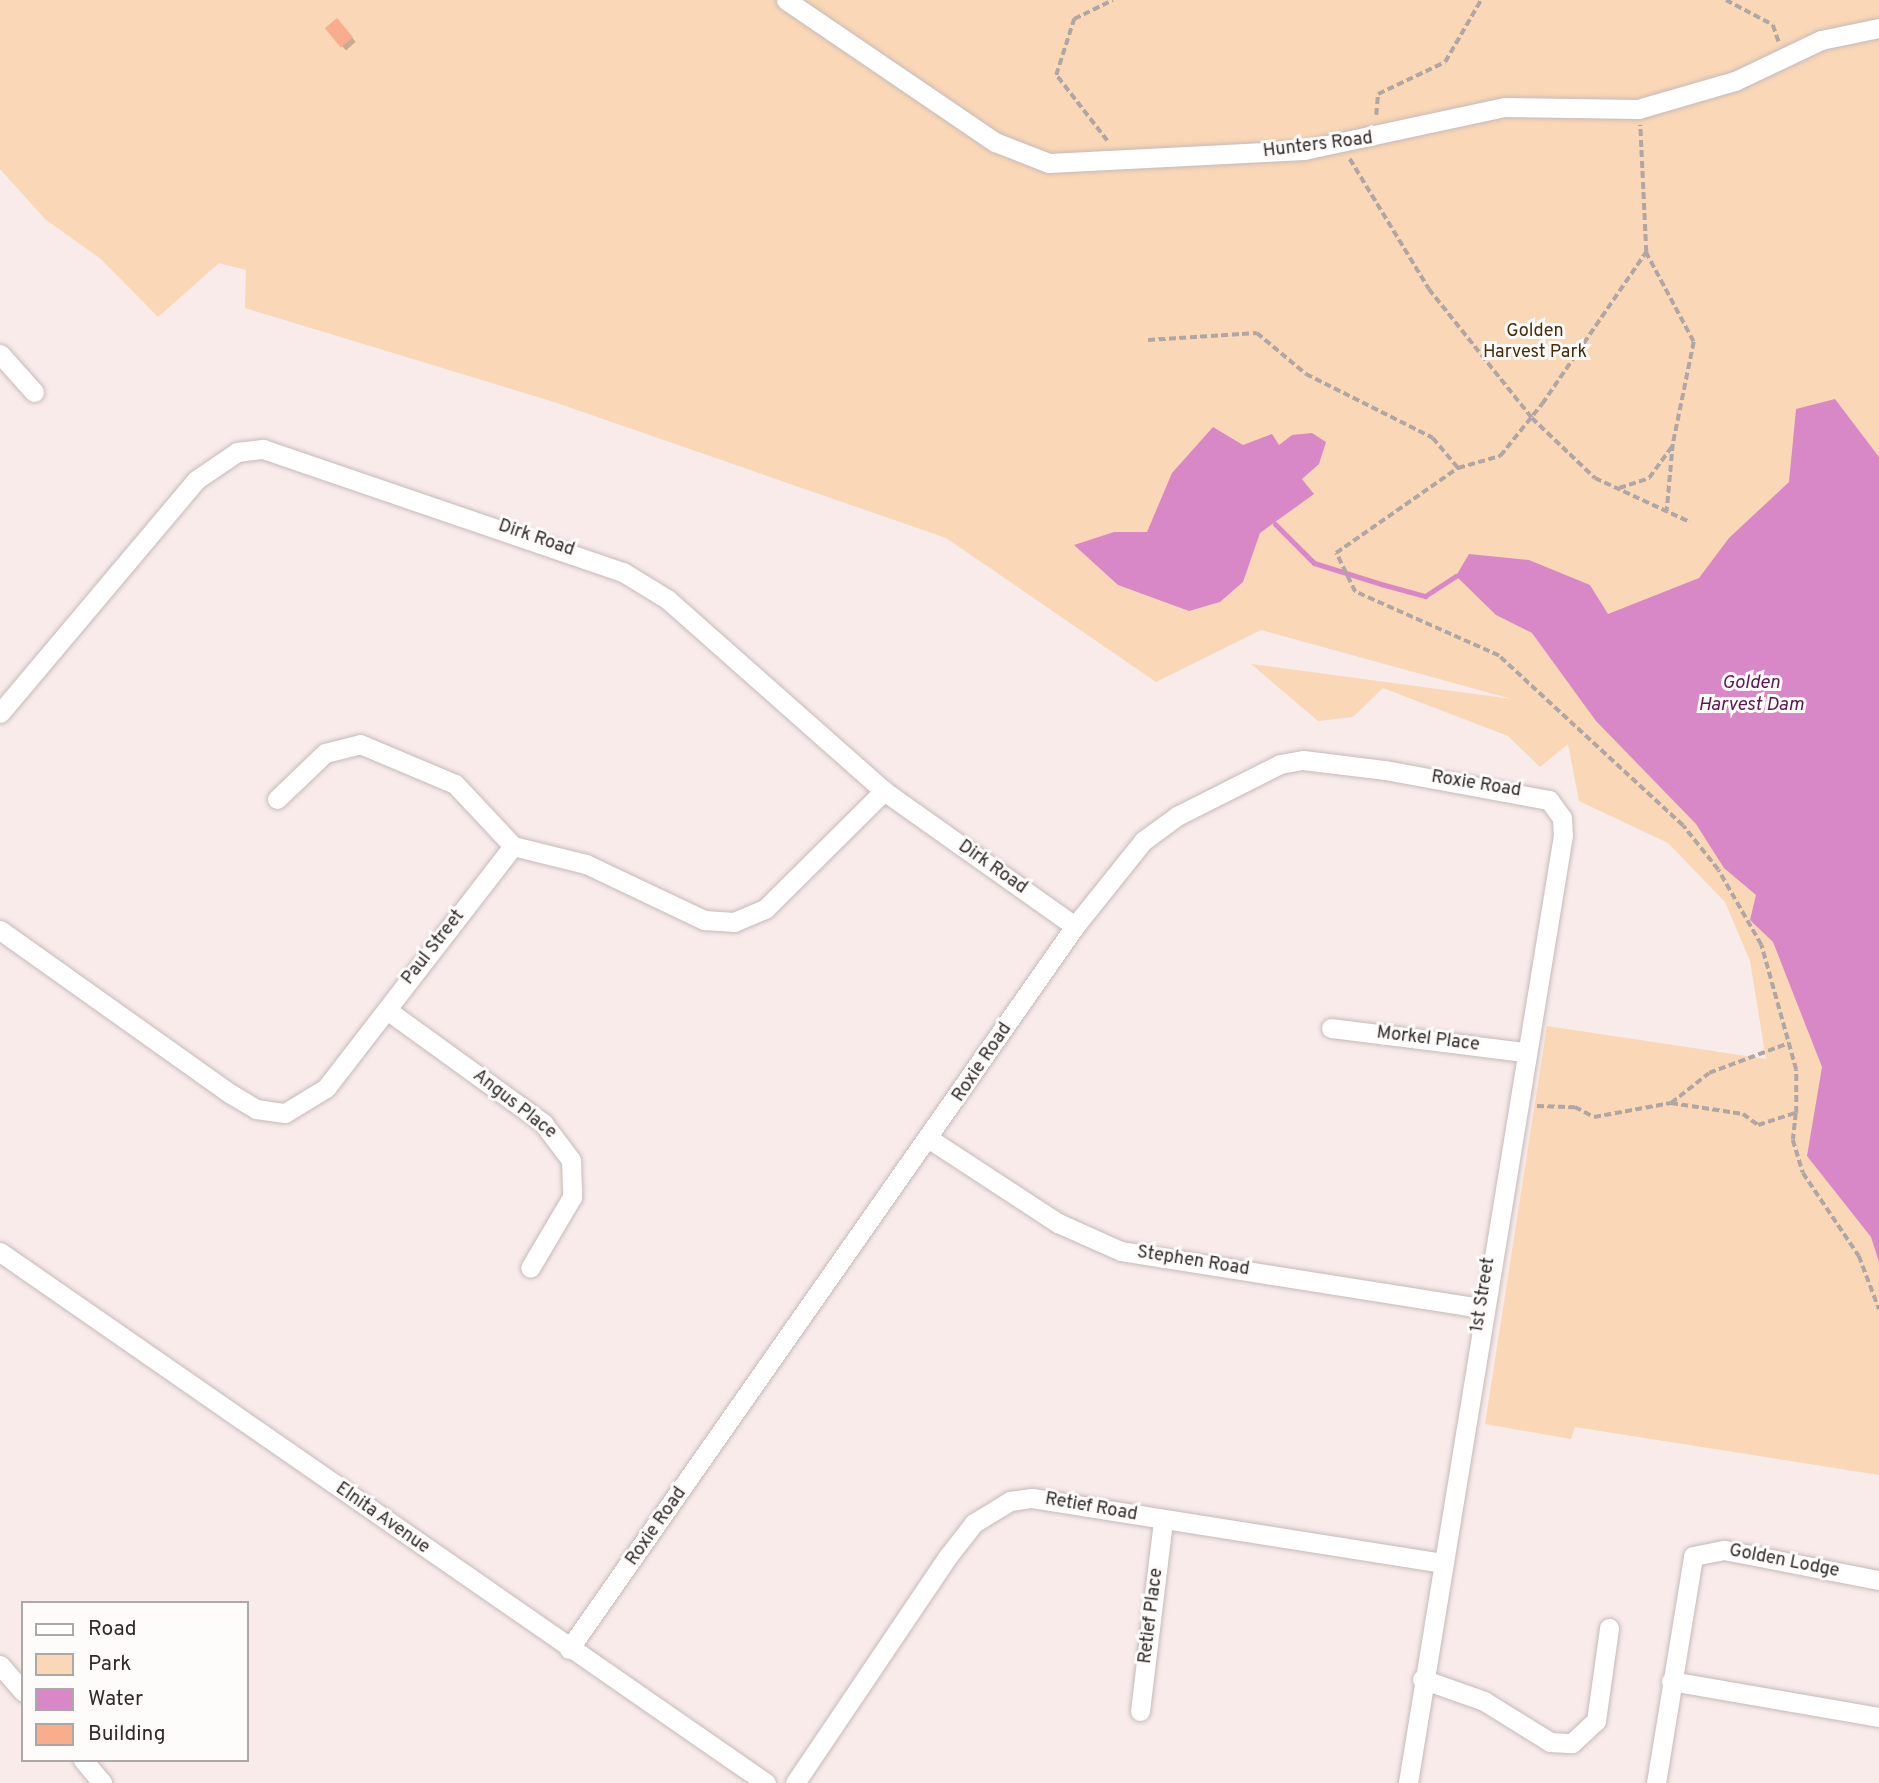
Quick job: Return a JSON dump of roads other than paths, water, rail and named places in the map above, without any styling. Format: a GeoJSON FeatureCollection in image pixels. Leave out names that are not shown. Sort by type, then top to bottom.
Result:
{"type":"FeatureCollection","features":[{"type":"Feature","properties":{"kind":"street","name":"Hunters Road"},"geometry":{"type":"LineString","coordinates":[[786,0],[1023,157],[1049,163],[1344,143],[1376,139],[1504,107],[1638,109],[1735,81],[1784,53],[1879,28]]}},
{"type":"Feature","properties":{"kind":"street"},"geometry":{"type":"LineString","coordinates":[[0,354],[34,392]]}},
{"type":"Feature","properties":{"kind":"street","name":"Dirk Road"},"geometry":{"type":"LineString","coordinates":[[0,713],[196,480],[237,452],[263,449],[623,572],[667,599],[884,791],[1075,926]]}},
{"type":"Feature","properties":{"kind":"street"},"geometry":{"type":"LineString","coordinates":[[277,799],[325,753],[360,744],[455,784],[513,846],[586,864],[705,920],[734,922],[765,909],[884,791]]}},
{"type":"Feature","properties":{"kind":"street","name":"Roxie Road"},"geometry":{"type":"LineString","coordinates":[[569,1649],[931,1140],[1075,926],[1162,825],[1280,764],[1303,760],[1520,792],[1558,809]]}},
{"type":"Feature","properties":{"kind":"street","name":"1st Street"},"geometry":{"type":"LineString","coordinates":[[1408,1783],[1422,1679],[1516,1099],[1563,835],[1558,809]]}},
{"type":"Feature","properties":{"kind":"street","name":"Paul Street"},"geometry":{"type":"LineString","coordinates":[[0,930],[231,1094],[272,1114],[305,1106],[326,1088],[513,846]]}},
{"type":"Feature","properties":{"kind":"street","name":"Angus Place"},"geometry":{"type":"LineString","coordinates":[[387,1010],[543,1123],[571,1160],[572,1197],[530,1268]]}},
{"type":"Feature","properties":{"kind":"street","name":"Morkel Place"},"geometry":{"type":"LineString","coordinates":[[1331,1028],[1525,1052]]}},
{"type":"Feature","properties":{"kind":"street","name":"Stephen Road"},"geometry":{"type":"LineString","coordinates":[[931,1140],[1058,1223],[1121,1251],[1482,1308]]}},
{"type":"Feature","properties":{"kind":"street","name":"Elnita Avenue"},"geometry":{"type":"LineString","coordinates":[[0,1252],[569,1649],[766,1783]]}},
{"type":"Feature","properties":{"kind":"street","name":"Retief Road"},"geometry":{"type":"LineString","coordinates":[[795,1783],[949,1555],[990,1509],[1032,1498],[1163,1521],[1442,1563]]}},
{"type":"Feature","properties":{"kind":"street","name":"Retief Place"},"geometry":{"type":"LineString","coordinates":[[1140,1711],[1163,1521]]}},
{"type":"Feature","properties":{"kind":"street","name":"Golden Lodge"},"geometry":{"type":"LineString","coordinates":[[1656,1783],[1685,1573],[1699,1551],[1724,1550],[1879,1580]]}},
{"type":"Feature","properties":{"kind":"street"},"geometry":{"type":"LineString","coordinates":[[1422,1679],[1484,1702],[1550,1742],[1572,1743],[1596,1721],[1609,1628]]}},
{"type":"Feature","properties":{"kind":"street"},"geometry":{"type":"LineString","coordinates":[[0,1665],[21,1689]]}},
{"type":"Feature","properties":{"kind":"street"},"geometry":{"type":"LineString","coordinates":[[1671,1681],[1879,1717]]}},
{"type":"Feature","properties":{"kind":"street"},"geometry":{"type":"LineString","coordinates":[[85,1762],[102,1783]]}},
{"type":"Feature","properties":{"kind":"water","name":"Golden Harvest Dam"},"geometry":{"type":"Polygon","coordinates":[[[1835,399],[1879,457],[1879,1262],[1871,1237],[1807,1156],[1822,1067],[1773,942],[1750,920],[1756,895],[1724,868],[1696,824],[1596,721],[1532,633],[1496,615],[1456,576],[1469,554],[1529,560],[1590,585],[1608,614],[1699,578],[1729,538],[1789,482],[1796,409],[1835,399]]]}},
{"type":"Feature","properties":{"kind":"water"},"geometry":{"type":"Polygon","coordinates":[[[1213,427],[1243,445],[1272,434],[1279,445],[1292,435],[1312,433],[1326,442],[1319,464],[1302,479],[1314,494],[1260,533],[1243,582],[1220,602],[1189,611],[1118,585],[1074,545],[1114,532],[1147,532],[1172,473],[1213,427]]]}},
{"type":"Feature","properties":{"kind":"waterway"},"geometry":{"type":"LineString","coordinates":[[1275,524],[1314,563],[1381,584],[1425,596],[1456,576]]}},
{"type":"Feature","properties":{"kind":"park label","name":"Golden Harvest Park"},"geometry":{"type":"Point","coordinates":[1535,343]}}]}
